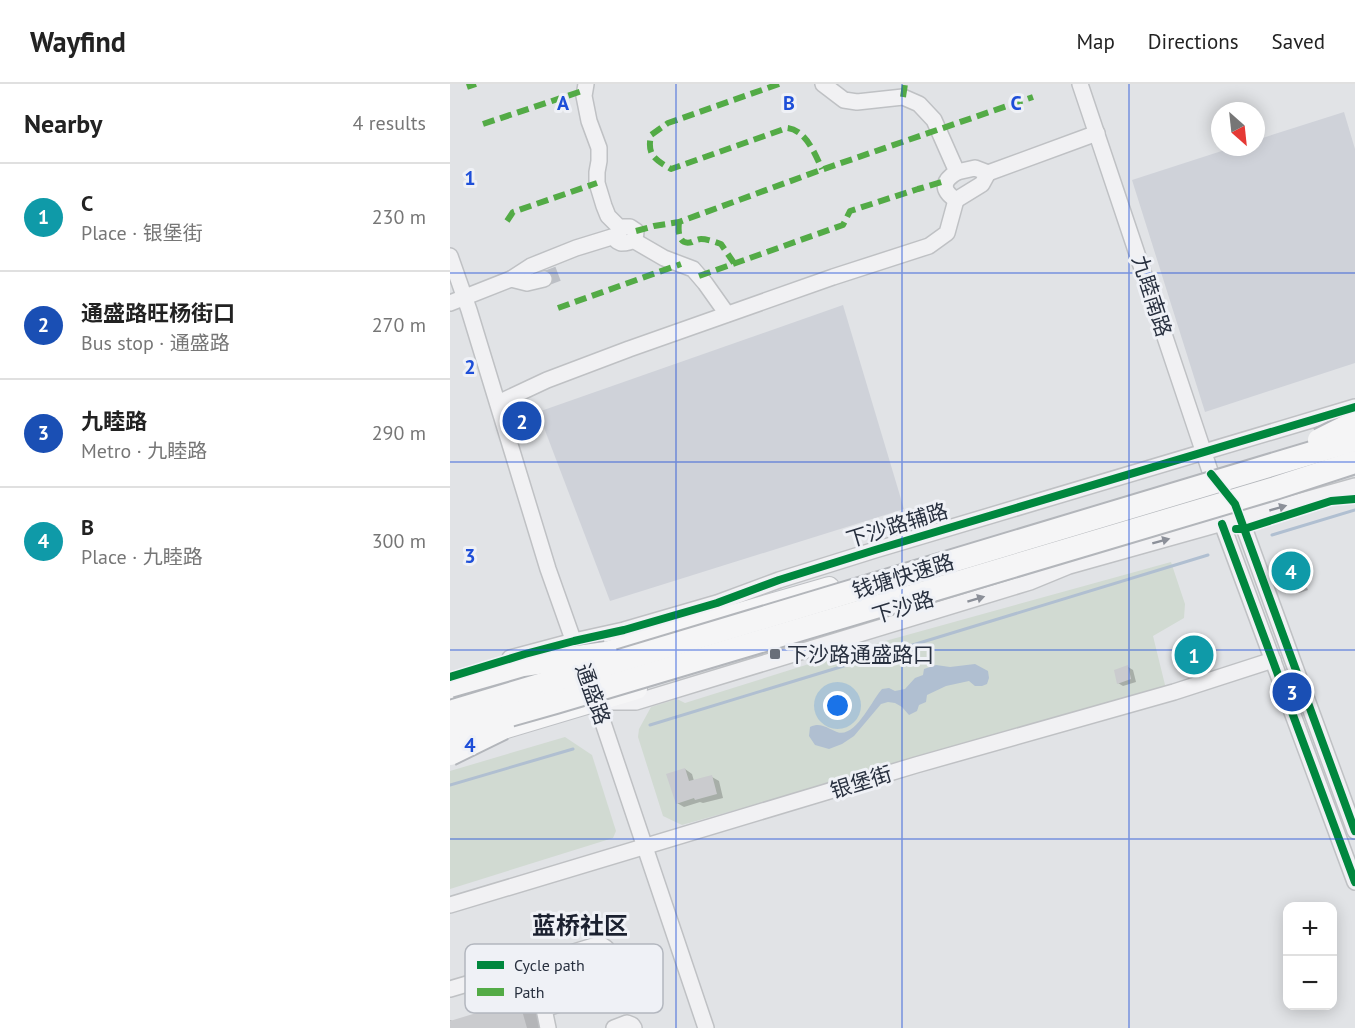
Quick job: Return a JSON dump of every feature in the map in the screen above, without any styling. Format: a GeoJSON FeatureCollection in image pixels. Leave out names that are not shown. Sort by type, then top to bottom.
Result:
{"type":"FeatureCollection","features":[{"type":"Feature","properties":{"kind":"highway"},"geometry":{"type":"LineString","coordinates":[[1170,496],[1199,482],[1302,448],[1355,422]]}},
{"type":"Feature","properties":{"kind":"highway","name":"钱塘快速路"},"geometry":{"type":"LineString","coordinates":[[450,711],[1355,440]]}},
{"type":"Feature","properties":{"kind":"highway","name":"钱塘快速路"},"geometry":{"type":"LineString","coordinates":[[450,732],[1355,466]]}},
{"type":"Feature","properties":{"kind":"highway"},"geometry":{"type":"LineString","coordinates":[[450,686],[523,664],[682,642]]}},
{"type":"Feature","properties":{"kind":"highway"},"geometry":{"type":"LineString","coordinates":[[450,754],[556,702]]}},
{"type":"Feature","properties":{"kind":"main road","name":"下沙路"},"geometry":{"type":"LineString","coordinates":[[450,698],[1355,431]]}},
{"type":"Feature","properties":{"kind":"main road","name":"下沙路"},"geometry":{"type":"LineString","coordinates":[[450,745],[1229,514],[1355,466]]}},
{"type":"Feature","properties":{"kind":"street"},"geometry":{"type":"LineString","coordinates":[[586,84],[584,96],[589,121],[599,148],[597,183],[608,216],[618,232],[617,241],[630,243],[633,240],[657,254],[693,269],[727,314]]}},
{"type":"Feature","properties":{"kind":"street"},"geometry":{"type":"LineString","coordinates":[[823,84],[844,100],[857,102],[903,97],[919,104],[934,120],[957,172]]}},
{"type":"Feature","properties":{"kind":"street","name":"九睦南路"},"geometry":{"type":"LineString","coordinates":[[1080,84],[1211,474]]}},
{"type":"Feature","properties":{"kind":"street"},"geometry":{"type":"LineString","coordinates":[[956,200],[949,195],[945,181],[957,172],[975,168],[988,173],[1097,134]]}},
{"type":"Feature","properties":{"kind":"street"},"geometry":{"type":"LineString","coordinates":[[498,403],[547,380],[727,314],[929,246],[947,233],[956,200],[982,184],[988,173]]}},
{"type":"Feature","properties":{"kind":"street"},"geometry":{"type":"LineString","coordinates":[[450,303],[511,279],[531,266],[618,232]]}},
{"type":"Feature","properties":{"kind":"street","name":"通盛路"},"geometry":{"type":"LineString","coordinates":[[450,256],[548,568],[596,702],[706,1028]]}},
{"type":"Feature","properties":{"kind":"street"},"geometry":{"type":"LineString","coordinates":[[511,279],[527,283],[543,279]]}},
{"type":"Feature","properties":{"kind":"street","name":"下沙路辅路"},"geometry":{"type":"LineString","coordinates":[[450,677],[525,654],[624,630],[717,603],[779,580],[875,550],[1355,407]]}},
{"type":"Feature","properties":{"kind":"street"},"geometry":{"type":"LineString","coordinates":[[1211,474],[1355,831]]}},
{"type":"Feature","properties":{"kind":"street"},"geometry":{"type":"LineString","coordinates":[[1229,514],[1355,486]]}},
{"type":"Feature","properties":{"kind":"street"},"geometry":{"type":"LineString","coordinates":[[1229,514],[1272,660],[1355,882]]}},
{"type":"Feature","properties":{"kind":"street","name":"银堡街"},"geometry":{"type":"LineString","coordinates":[[450,905],[916,765],[1174,692],[1272,660]]}},
{"type":"Feature","properties":{"kind":"street"},"geometry":{"type":"LineString","coordinates":[[450,759],[509,728]]}},
{"type":"Feature","properties":{"kind":"street"},"geometry":{"type":"LineString","coordinates":[[450,989],[465,985]]}},
{"type":"Feature","properties":{"kind":"street"},"geometry":{"type":"LineString","coordinates":[[545,1013],[548,1028]]}},
{"type":"Feature","properties":{"kind":"street"},"geometry":{"type":"LineString","coordinates":[[614,1028],[627,1023],[632,1024],[634,1028]]}},
{"type":"Feature","properties":{"kind":"shaded area"},"geometry":{"type":"Polygon","coordinates":[[[1344,112],[1355,149],[1355,363],[1205,412],[1132,180],[1211,154],[1265,156],[1265,137],[1344,112]]]}},
{"type":"Feature","properties":{"kind":"shaded area"},"geometry":{"type":"Polygon","coordinates":[[[843,305],[904,509],[610,601],[538,412],[843,305]]]}},
{"type":"Feature","properties":{"kind":"shaded area"},"geometry":{"type":"Polygon","coordinates":[[[1171,562],[1185,604],[1184,618],[1153,636],[1166,689],[682,825],[663,816],[638,737],[639,729],[651,707],[677,699],[685,703],[860,648],[1171,562]]]}},
{"type":"Feature","properties":{"kind":"shaded area"},"geometry":{"type":"Polygon","coordinates":[[[565,737],[592,755],[616,831],[613,838],[450,889],[450,771],[565,737]]]}},
{"type":"Feature","properties":{"kind":"water"},"geometry":{"type":"Polygon","coordinates":[[[975,664],[988,671],[987,684],[975,686],[969,681],[946,686],[927,695],[926,702],[919,705],[917,711],[909,715],[895,703],[881,704],[854,736],[829,749],[815,745],[809,736],[810,727],[817,725],[837,732],[844,733],[850,730],[857,724],[882,689],[889,688],[895,691],[905,689],[915,678],[923,675],[924,669],[936,665],[950,667],[975,664]]]}},
{"type":"Feature","properties":{"kind":"building"},"geometry":{"type":"Polygon","coordinates":[[[1289,551],[1303,587],[1293,591],[1279,555],[1289,551]]]}},
{"type":"Feature","properties":{"kind":"building"},"geometry":{"type":"Polygon","coordinates":[[[1204,647],[1208,656],[1185,664],[1180,654],[1204,647]]]}},
{"type":"Feature","properties":{"kind":"building"},"geometry":{"type":"Polygon","coordinates":[[[1128,665],[1131,679],[1117,684],[1114,670],[1128,665]]]}},
{"type":"Feature","properties":{"kind":"building"},"geometry":{"type":"Polygon","coordinates":[[[685,768],[689,781],[712,775],[717,794],[676,804],[666,774],[685,768]]]}},
{"type":"Feature","properties":{"kind":"building"},"geometry":{"type":"Polygon","coordinates":[[[476,1013],[523,1013],[527,1028],[450,1028],[450,1021],[476,1013]]]}},
{"type":"Feature","properties":{"kind":"waterway"},"geometry":{"type":"LineString","coordinates":[[1272,535],[1355,510]]}},
{"type":"Feature","properties":{"kind":"waterway"},"geometry":{"type":"LineString","coordinates":[[650,725],[1208,555]]}},
{"type":"Feature","properties":{"kind":"waterway"},"geometry":{"type":"LineString","coordinates":[[450,785],[573,749]]}},
{"type":"Feature","properties":{"kind":"tunnel"},"geometry":{"type":"LineString","coordinates":[[544,279],[560,273]]}},
{"type":"Feature","properties":{"kind":"marked path"},"geometry":{"type":"LineString","coordinates":[[467,87],[476,84]]}},
{"type":"Feature","properties":{"kind":"marked path"},"geometry":{"type":"LineString","coordinates":[[779,84],[668,123],[651,135],[650,147],[653,156],[671,169],[787,128],[800,133],[805,138],[822,169]]}},
{"type":"Feature","properties":{"kind":"marked path"},"geometry":{"type":"LineString","coordinates":[[903,97],[905,84]]}},
{"type":"Feature","properties":{"kind":"marked path"},"geometry":{"type":"LineString","coordinates":[[483,124],[585,90]]}},
{"type":"Feature","properties":{"kind":"marked path"},"geometry":{"type":"LineString","coordinates":[[636,231],[679,222],[818,171],[1033,97]]}},
{"type":"Feature","properties":{"kind":"marked path"},"geometry":{"type":"LineString","coordinates":[[699,276],[843,225],[850,211],[945,181]]}},
{"type":"Feature","properties":{"kind":"marked path"},"geometry":{"type":"LineString","coordinates":[[507,221],[513,212],[597,183]]}},
{"type":"Feature","properties":{"kind":"marked path"},"geometry":{"type":"LineString","coordinates":[[679,222],[681,240],[687,243],[703,239],[721,244],[734,263]]}},
{"type":"Feature","properties":{"kind":"marked path"},"geometry":{"type":"LineString","coordinates":[[558,308],[681,264]]}},
{"type":"Feature","properties":{"kind":"cycle path"},"geometry":{"type":"LineString","coordinates":[[450,677],[525,654],[624,630],[717,603],[779,580],[875,550],[1355,407]]}},
{"type":"Feature","properties":{"kind":"cycle path"},"geometry":{"type":"LineString","coordinates":[[1211,474],[1235,504],[1355,831]]}},
{"type":"Feature","properties":{"kind":"cycle path"},"geometry":{"type":"LineString","coordinates":[[1236,529],[1244,529],[1331,501],[1355,499]]}},
{"type":"Feature","properties":{"kind":"cycle path"},"geometry":{"type":"LineString","coordinates":[[1222,524],[1355,882]]}},
{"type":"Feature","properties":{"kind":"place","name":"通盛路旺杨街口"},"geometry":{"type":"Point","coordinates":[522,421]}},
{"type":"Feature","properties":{"kind":"place","name":"B"},"geometry":{"type":"Point","coordinates":[1291,571]}},
{"type":"Feature","properties":{"kind":"place","name":"下沙路通盛路口"},"geometry":{"type":"Point","coordinates":[775,654]}},
{"type":"Feature","properties":{"kind":"place","name":"C"},"geometry":{"type":"Point","coordinates":[1194,655]}},
{"type":"Feature","properties":{"kind":"place","name":"九睦路"},"geometry":{"type":"Point","coordinates":[1292,692]}},
{"type":"Feature","properties":{"kind":"district","name":"蓝桥社区"},"geometry":{"type":"Point","coordinates":[580,925]}}]}
